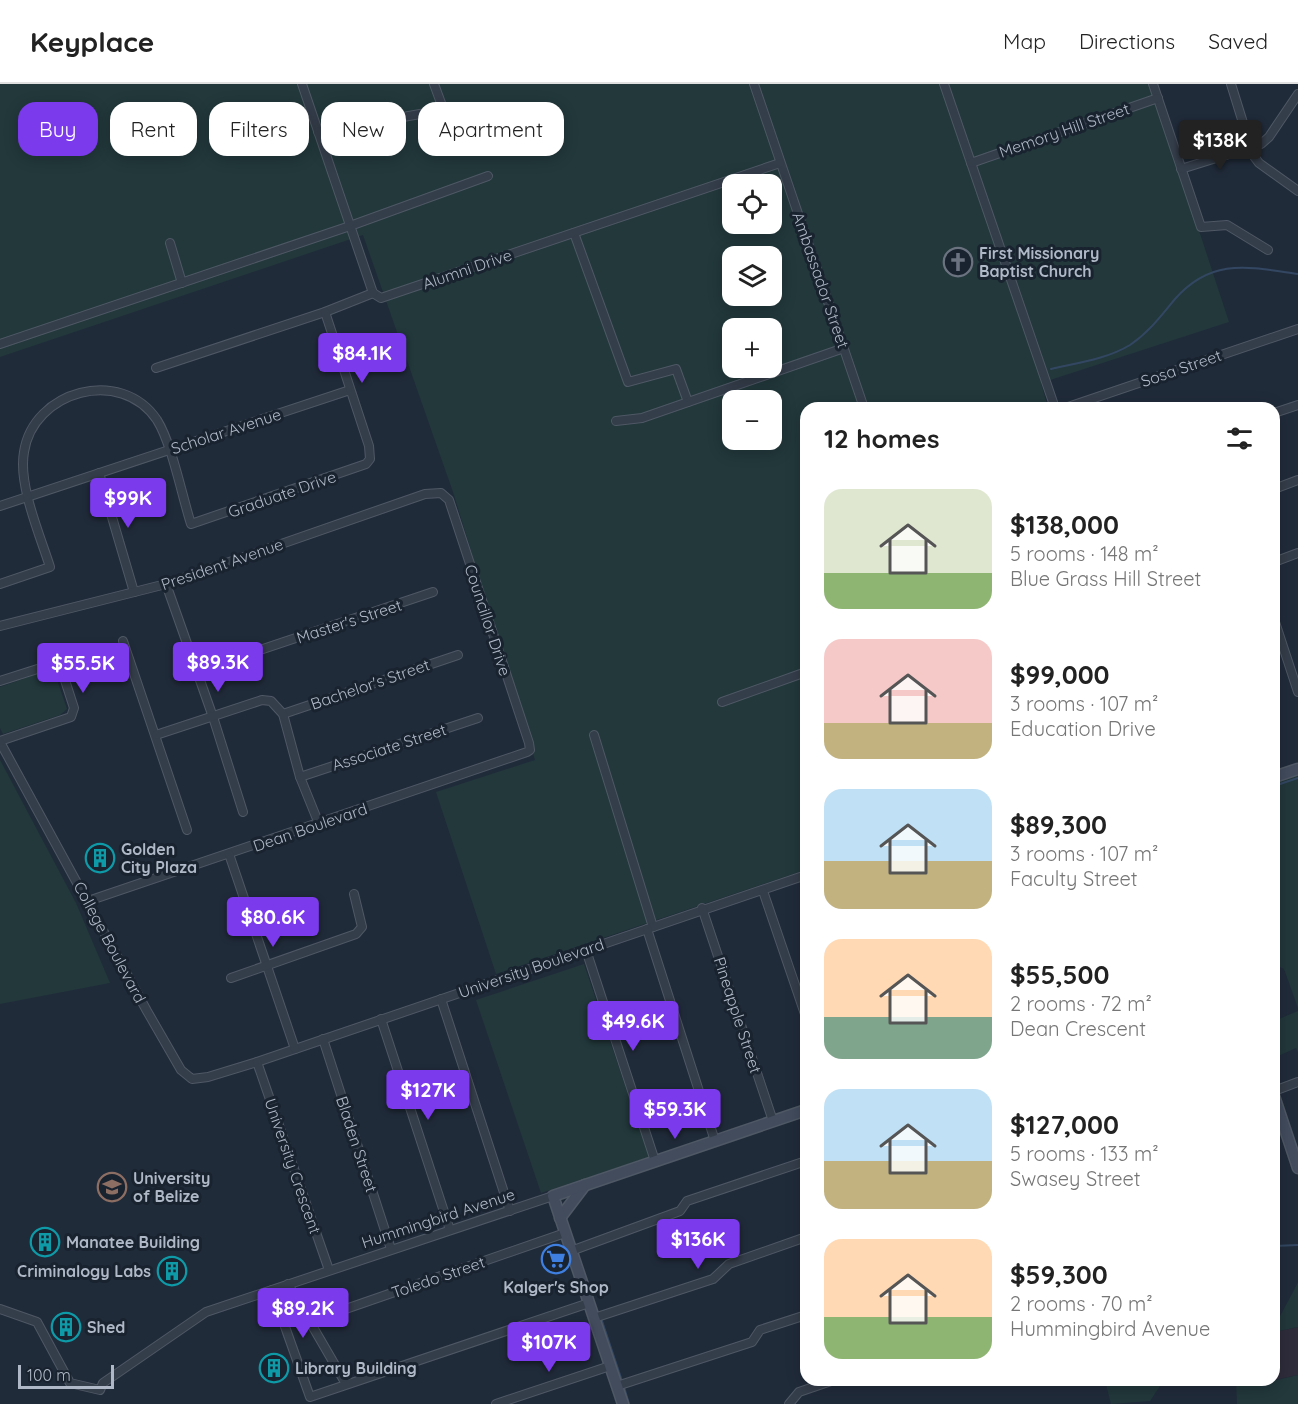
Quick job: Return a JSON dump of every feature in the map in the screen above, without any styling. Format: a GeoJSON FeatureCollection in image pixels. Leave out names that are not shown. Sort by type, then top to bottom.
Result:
{"type":"FeatureCollection","features":[{"type":"Feature","properties":{"kind":"street"},"geometry":{"type":"LineString","coordinates":[[302,84],[373,293]]}},
{"type":"Feature","properties":{"kind":"street"},"geometry":{"type":"LineString","coordinates":[[318,132],[437,111],[441,108],[441,103],[434,84]]}},
{"type":"Feature","properties":{"kind":"street","name":"Ambassador Street"},"geometry":{"type":"LineString","coordinates":[[754,84],[862,402]]}},
{"type":"Feature","properties":{"kind":"street"},"geometry":{"type":"LineString","coordinates":[[944,84],[1053,402]]}},
{"type":"Feature","properties":{"kind":"street"},"geometry":{"type":"LineString","coordinates":[[1153,84],[1201,227],[1227,225],[1268,250]]}},
{"type":"Feature","properties":{"kind":"street"},"geometry":{"type":"LineString","coordinates":[[1231,84],[1251,148],[1259,163],[1298,191]]}},
{"type":"Feature","properties":{"kind":"street"},"geometry":{"type":"LineString","coordinates":[[1181,169],[1251,148],[1269,137],[1298,94]]}},
{"type":"Feature","properties":{"kind":"street","name":"Memory Hill Street"},"geometry":{"type":"LineString","coordinates":[[971,163],[1158,98]]}},
{"type":"Feature","properties":{"kind":"street","name":"Alumni Drive"},"geometry":{"type":"LineString","coordinates":[[156,368],[325,312],[373,293],[381,298],[780,163]]}},
{"type":"Feature","properties":{"kind":"street"},"geometry":{"type":"LineString","coordinates":[[0,344],[350,226],[488,176]]}},
{"type":"Feature","properties":{"kind":"street"},"geometry":{"type":"LineString","coordinates":[[574,233],[628,382],[676,369],[688,402]]}},
{"type":"Feature","properties":{"kind":"street"},"geometry":{"type":"LineString","coordinates":[[170,243],[182,283]]}},
{"type":"Feature","properties":{"kind":"street"},"geometry":{"type":"LineString","coordinates":[[325,312],[350,390]]}},
{"type":"Feature","properties":{"kind":"street","name":"Sosa Street"},"geometry":{"type":"LineString","coordinates":[[1083,402],[1298,329]]}},
{"type":"Feature","properties":{"kind":"street"},"geometry":{"type":"LineString","coordinates":[[616,421],[642,418],[844,348]]}},
{"type":"Feature","properties":{"kind":"street"},"geometry":{"type":"LineString","coordinates":[[0,584],[50,567],[29,497],[23,464],[27,440],[39,417],[48,408],[77,393],[96,390],[110,391],[136,401],[156,419],[169,450]]}},
{"type":"Feature","properties":{"kind":"street","name":"Scholar Avenue"},"geometry":{"type":"LineString","coordinates":[[0,506],[350,390]]}},
{"type":"Feature","properties":{"kind":"street","name":"Graduate Drive"},"geometry":{"type":"LineString","coordinates":[[169,450],[191,524],[360,467],[370,459],[369,446],[350,390]]}},
{"type":"Feature","properties":{"kind":"street"},"geometry":{"type":"LineString","coordinates":[[1280,411],[1298,405]]}},
{"type":"Feature","properties":{"kind":"street"},"geometry":{"type":"LineString","coordinates":[[99,473],[134,592]]}},
{"type":"Feature","properties":{"kind":"street"},"geometry":{"type":"LineString","coordinates":[[1280,487],[1298,480]]}},
{"type":"Feature","properties":{"kind":"street","name":"President Avenue"},"geometry":{"type":"LineString","coordinates":[[0,626],[166,584],[425,494],[441,493]]}},
{"type":"Feature","properties":{"kind":"street","name":"Councillor Drive"},"geometry":{"type":"LineString","coordinates":[[441,493],[449,500],[530,750]]}},
{"type":"Feature","properties":{"kind":"street"},"geometry":{"type":"LineString","coordinates":[[1280,560],[1298,554]]}},
{"type":"Feature","properties":{"kind":"street"},"geometry":{"type":"LineString","coordinates":[[166,584],[213,717],[243,812]]}},
{"type":"Feature","properties":{"kind":"street","name":"Master's Street"},"geometry":{"type":"LineString","coordinates":[[197,671],[433,592]]}},
{"type":"Feature","properties":{"kind":"street"},"geometry":{"type":"LineString","coordinates":[[1280,637],[1298,692]]}},
{"type":"Feature","properties":{"kind":"street"},"geometry":{"type":"LineString","coordinates":[[123,640],[187,830]]}},
{"type":"Feature","properties":{"kind":"street","name":"Bachelor's Street"},"geometry":{"type":"LineString","coordinates":[[283,714],[458,655]]}},
{"type":"Feature","properties":{"kind":"street"},"geometry":{"type":"LineString","coordinates":[[0,681],[50,665],[62,671],[74,708],[71,717],[0,742]]}},
{"type":"Feature","properties":{"kind":"street"},"geometry":{"type":"LineString","coordinates":[[722,702],[800,674]]}},
{"type":"Feature","properties":{"kind":"street"},"geometry":{"type":"LineString","coordinates":[[156,735],[262,700],[271,701],[283,714],[300,777],[318,824]]}},
{"type":"Feature","properties":{"kind":"street","name":"Associate Street"},"geometry":{"type":"LineString","coordinates":[[300,777],[478,718]]}},
{"type":"Feature","properties":{"kind":"street"},"geometry":{"type":"LineString","coordinates":[[594,735],[715,1141]]}},
{"type":"Feature","properties":{"kind":"street","name":"College Boulevard"},"geometry":{"type":"LineString","coordinates":[[0,742],[147,1011],[186,1076],[199,1079],[257,1062]]}},
{"type":"Feature","properties":{"kind":"street","name":"Dean Boulevard"},"geometry":{"type":"LineString","coordinates":[[88,901],[530,750]]}},
{"type":"Feature","properties":{"kind":"street"},"geometry":{"type":"LineString","coordinates":[[1280,775],[1298,769]]}},
{"type":"Feature","properties":{"kind":"street"},"geometry":{"type":"LineString","coordinates":[[229,854],[295,1049]]}},
{"type":"Feature","properties":{"kind":"street","name":"University Boulevard"},"geometry":{"type":"LineString","coordinates":[[257,1062],[650,928],[702,908],[800,877]]}},
{"type":"Feature","properties":{"kind":"street"},"geometry":{"type":"LineString","coordinates":[[762,891],[800,1000]]}},
{"type":"Feature","properties":{"kind":"street"},"geometry":{"type":"LineString","coordinates":[[231,978],[356,934],[362,927],[362,918],[354,894]]}},
{"type":"Feature","properties":{"kind":"street","name":"Pineapple Street"},"geometry":{"type":"LineString","coordinates":[[702,908],[773,1121]]}},
{"type":"Feature","properties":{"kind":"street"},"geometry":{"type":"LineString","coordinates":[[586,950],[655,1161]]}},
{"type":"Feature","properties":{"kind":"street"},"geometry":{"type":"LineString","coordinates":[[441,999],[510,1211]]}},
{"type":"Feature","properties":{"kind":"street"},"geometry":{"type":"LineString","coordinates":[[381,1019],[450,1230]]}},
{"type":"Feature","properties":{"kind":"street","name":"Bladen Street"},"geometry":{"type":"LineString","coordinates":[[323,1039],[391,1249]]}},
{"type":"Feature","properties":{"kind":"street","name":"University Crescent"},"geometry":{"type":"LineString","coordinates":[[257,1062],[329,1270]]}},
{"type":"Feature","properties":{"kind":"street"},"geometry":{"type":"LineString","coordinates":[[1280,1091],[1298,1082]]}},
{"type":"Feature","properties":{"kind":"street","name":"Hummingbird Avenue"},"geometry":{"type":"LineString","coordinates":[[0,1309],[37,1322],[70,1383],[100,1390],[103,1383],[206,1312],[800,1112]]}},
{"type":"Feature","properties":{"kind":"street"},"geometry":{"type":"LineString","coordinates":[[1280,1121],[1297,1164]]}},
{"type":"Feature","properties":{"kind":"street"},"geometry":{"type":"LineString","coordinates":[[571,1251],[680,1211],[687,1201],[800,1163]]}},
{"type":"Feature","properties":{"kind":"street"},"geometry":{"type":"LineString","coordinates":[[560,1218],[586,1185]]}},
{"type":"Feature","properties":{"kind":"street"},"geometry":{"type":"LineString","coordinates":[[553,1196],[623,1404]]}},
{"type":"Feature","properties":{"kind":"street","name":"Toledo Street"},"geometry":{"type":"LineString","coordinates":[[311,1321],[565,1233]]}},
{"type":"Feature","properties":{"kind":"street"},"geometry":{"type":"LineString","coordinates":[[594,1318],[713,1279],[729,1263],[800,1239]]}},
{"type":"Feature","properties":{"kind":"street"},"geometry":{"type":"LineString","coordinates":[[288,1284],[346,1384]]}},
{"type":"Feature","properties":{"kind":"street"},"geometry":{"type":"LineString","coordinates":[[272,1290],[310,1397],[589,1303]]}},
{"type":"Feature","properties":{"kind":"street"},"geometry":{"type":"LineString","coordinates":[[617,1386],[752,1342],[760,1330],[800,1317]]}},
{"type":"Feature","properties":{"kind":"street"},"geometry":{"type":"LineString","coordinates":[[496,1404],[610,1366]]}},
{"type":"Feature","properties":{"kind":"street"},"geometry":{"type":"LineString","coordinates":[[789,1404],[799,1392],[816,1386]]}},
{"type":"Feature","properties":{"kind":"shaded area"},"geometry":{"type":"Polygon","coordinates":[[[1298,1327],[1298,1375],[1280,1379],[1280,1331],[1298,1327]]]}},
{"type":"Feature","properties":{"kind":"green space"},"geometry":{"type":"Polygon","coordinates":[[[0,84],[1151,84],[1229,322],[1041,383],[1046,402],[800,402],[800,872],[496,974],[436,792],[535,760],[453,492],[363,235],[0,357],[0,84]]]}},
{"type":"Feature","properties":{"kind":"green space"},"geometry":{"type":"Polygon","coordinates":[[[46,671],[54,671],[67,709],[60,715],[3,734],[0,728],[0,687],[46,671]]]}},
{"type":"Feature","properties":{"kind":"green space"},"geometry":{"type":"Polygon","coordinates":[[[0,760],[76,903],[110,983],[0,1004],[0,760]]]}},
{"type":"Feature","properties":{"kind":"green space"},"geometry":{"type":"Polygon","coordinates":[[[1298,769],[1298,1008],[1284,969],[1280,967],[1280,775],[1298,769]]]}},
{"type":"Feature","properties":{"kind":"green space"},"geometry":{"type":"Polygon","coordinates":[[[584,964],[649,1157],[541,1193],[476,1000],[584,964]]]}},
{"type":"Feature","properties":{"kind":"green space"},"geometry":{"type":"Polygon","coordinates":[[[1298,1011],[1298,1052],[1296,1048],[1280,1055],[1280,1018],[1298,1011]]]}},
{"type":"Feature","properties":{"kind":"green space"},"geometry":{"type":"Polygon","coordinates":[[[1298,1282],[1298,1327],[1280,1331],[1280,1317],[1298,1282]]]}},
{"type":"Feature","properties":{"kind":"green space"},"geometry":{"type":"Polygon","coordinates":[[[1298,1375],[1298,1404],[1237,1404],[1236,1386],[1280,1386],[1280,1379],[1298,1375]]]}},
{"type":"Feature","properties":{"kind":"green space"},"geometry":{"type":"Polygon","coordinates":[[[1106,1386],[1160,1386],[1150,1401],[1111,1404],[1106,1386]]]}},
{"type":"Feature","properties":{"kind":"waterway"},"geometry":{"type":"LineString","coordinates":[[1051,369],[1102,357],[1130,345],[1160,318],[1175,299],[1203,276],[1232,268],[1263,269],[1298,274]]}},
{"type":"Feature","properties":{"kind":"waterway"},"geometry":{"type":"LineString","coordinates":[[1280,784],[1298,778]]}},
{"type":"Feature","properties":{"kind":"waterway"},"geometry":{"type":"LineString","coordinates":[[1280,1246],[1298,1245]]}},
{"type":"Feature","properties":{"kind":"waterway"},"geometry":{"type":"LineString","coordinates":[[601,1318],[622,1381]]}},
{"type":"Feature","properties":{"kind":"waterway"},"geometry":{"type":"LineString","coordinates":[[624,1387],[629,1404]]}},
{"type":"Feature","properties":{"kind":"place","name":"First Missionary Baptist Church"},"geometry":{"type":"Point","coordinates":[958,262]}},
{"type":"Feature","properties":{"kind":"place","name":"Golden City Plaza"},"geometry":{"type":"Point","coordinates":[100,858]}},
{"type":"Feature","properties":{"kind":"place","name":"University of Belize"},"geometry":{"type":"Point","coordinates":[112,1187]}},
{"type":"Feature","properties":{"kind":"place","name":"Manatee Building"},"geometry":{"type":"Point","coordinates":[45,1242]}},
{"type":"Feature","properties":{"kind":"place","name":"Kalger's Shop"},"geometry":{"type":"Point","coordinates":[556,1259]}},
{"type":"Feature","properties":{"kind":"place","name":"Criminalogy Labs"},"geometry":{"type":"Point","coordinates":[172,1271]}},
{"type":"Feature","properties":{"kind":"place","name":"Shed"},"geometry":{"type":"Point","coordinates":[66,1327]}},
{"type":"Feature","properties":{"kind":"place","name":"Library Building"},"geometry":{"type":"Point","coordinates":[274,1368]}}]}
